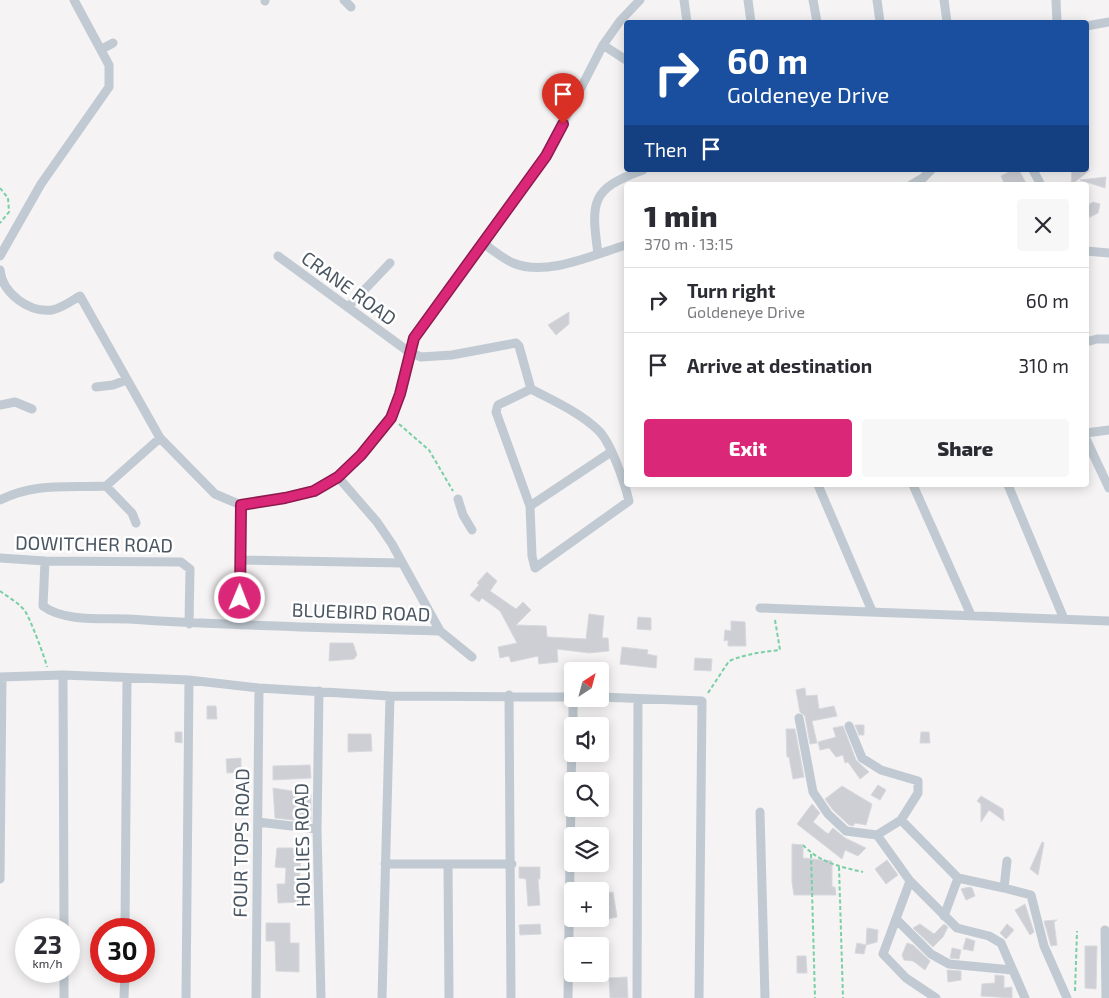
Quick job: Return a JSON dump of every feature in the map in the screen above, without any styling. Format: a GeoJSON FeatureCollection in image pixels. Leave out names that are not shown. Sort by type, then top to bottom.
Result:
{"type":"FeatureCollection","features":[{"type":"Feature","properties":{"kind":"street"},"geometry":{"type":"LineString","coordinates":[[0,256],[41,184],[109,87],[109,65],[74,0]]}},
{"type":"Feature","properties":{"kind":"street"},"geometry":{"type":"LineString","coordinates":[[344,0],[351,7]]}},
{"type":"Feature","properties":{"kind":"street"},"geometry":{"type":"LineString","coordinates":[[0,270],[9,291],[18,301],[30,307],[49,310],[61,308],[80,296],[160,438],[215,494],[241,505],[314,491],[338,477],[361,455],[391,418],[400,394],[414,338],[546,156],[604,45],[620,21],[640,0]]}},
{"type":"Feature","properties":{"kind":"street"},"geometry":{"type":"LineString","coordinates":[[684,0],[687,20]]}},
{"type":"Feature","properties":{"kind":"street"},"geometry":{"type":"LineString","coordinates":[[748,0],[751,20]]}},
{"type":"Feature","properties":{"kind":"street"},"geometry":{"type":"LineString","coordinates":[[813,0],[817,20]]}},
{"type":"Feature","properties":{"kind":"street"},"geometry":{"type":"LineString","coordinates":[[877,0],[880,20]]}},
{"type":"Feature","properties":{"kind":"street"},"geometry":{"type":"LineString","coordinates":[[944,0],[947,20]]}},
{"type":"Feature","properties":{"kind":"street"},"geometry":{"type":"LineString","coordinates":[[1056,0],[1056,20]]}},
{"type":"Feature","properties":{"kind":"street"},"geometry":{"type":"LineString","coordinates":[[1089,25],[1109,22]]}},
{"type":"Feature","properties":{"kind":"street"},"geometry":{"type":"LineString","coordinates":[[102,49],[113,43]]}},
{"type":"Feature","properties":{"kind":"street"},"geometry":{"type":"LineString","coordinates":[[604,45],[624,59]]}},
{"type":"Feature","properties":{"kind":"street"},"geometry":{"type":"LineString","coordinates":[[598,254],[593,215],[597,200],[618,179],[637,172]]}},
{"type":"Feature","properties":{"kind":"street"},"geometry":{"type":"LineString","coordinates":[[916,182],[929,172]]}},
{"type":"Feature","properties":{"kind":"street"},"geometry":{"type":"LineString","coordinates":[[483,243],[512,262],[530,268],[546,269],[624,246]]}},
{"type":"Feature","properties":{"kind":"street"},"geometry":{"type":"LineString","coordinates":[[1089,251],[1109,252]]}},
{"type":"Feature","properties":{"kind":"street","name":"CRANE ROAD"},"geometry":{"type":"LineString","coordinates":[[278,256],[410,352],[421,357],[516,343],[519,346],[531,389]]}},
{"type":"Feature","properties":{"kind":"street"},"geometry":{"type":"LineString","coordinates":[[348,307],[390,263]]}},
{"type":"Feature","properties":{"kind":"street"},"geometry":{"type":"LineString","coordinates":[[1089,341],[1109,339]]}},
{"type":"Feature","properties":{"kind":"street"},"geometry":{"type":"LineString","coordinates":[[96,387],[113,385],[126,380]]}},
{"type":"Feature","properties":{"kind":"street"},"geometry":{"type":"LineString","coordinates":[[531,389],[600,431],[611,452],[629,501],[536,568],[532,556],[530,506],[496,412],[498,405],[505,400],[531,389]]}},
{"type":"Feature","properties":{"kind":"street"},"geometry":{"type":"LineString","coordinates":[[0,405],[15,402],[32,409]]}},
{"type":"Feature","properties":{"kind":"street"},"geometry":{"type":"LineString","coordinates":[[1089,433],[1109,430]]}},
{"type":"Feature","properties":{"kind":"street"},"geometry":{"type":"LineString","coordinates":[[0,500],[17,491],[36,487],[106,486],[160,438]]}},
{"type":"Feature","properties":{"kind":"street"},"geometry":{"type":"LineString","coordinates":[[1089,445],[1109,488]]}},
{"type":"Feature","properties":{"kind":"street"},"geometry":{"type":"LineString","coordinates":[[530,506],[611,452]]}},
{"type":"Feature","properties":{"kind":"street"},"geometry":{"type":"LineString","coordinates":[[338,477],[377,522],[402,562],[440,631],[472,657]]}},
{"type":"Feature","properties":{"kind":"street"},"geometry":{"type":"LineString","coordinates":[[106,486],[132,513],[136,523]]}},
{"type":"Feature","properties":{"kind":"street"},"geometry":{"type":"LineString","coordinates":[[819,487],[872,611]]}},
{"type":"Feature","properties":{"kind":"street"},"geometry":{"type":"LineString","coordinates":[[915,487],[971,615]]}},
{"type":"Feature","properties":{"kind":"street"},"geometry":{"type":"LineString","coordinates":[[1009,487],[1064,619]]}},
{"type":"Feature","properties":{"kind":"street"},"geometry":{"type":"LineString","coordinates":[[458,498],[463,515],[472,530]]}},
{"type":"Feature","properties":{"kind":"street"},"geometry":{"type":"LineString","coordinates":[[241,505],[240,598],[242,625]]}},
{"type":"Feature","properties":{"kind":"street","name":"DOWITCHER ROAD"},"geometry":{"type":"LineString","coordinates":[[0,558],[44,561],[182,562],[190,569],[188,624]]}},
{"type":"Feature","properties":{"kind":"street"},"geometry":{"type":"LineString","coordinates":[[240,560],[402,562]]}},
{"type":"Feature","properties":{"kind":"street","name":"BLUEBIRD ROAD"},"geometry":{"type":"LineString","coordinates":[[44,561],[42,606],[48,611],[73,616],[188,624],[440,631]]}},
{"type":"Feature","properties":{"kind":"street"},"geometry":{"type":"LineString","coordinates":[[760,608],[1109,621]]}},
{"type":"Feature","properties":{"kind":"street"},"geometry":{"type":"LineString","coordinates":[[63,675],[64,918]]}},
{"type":"Feature","properties":{"kind":"street"},"geometry":{"type":"LineString","coordinates":[[0,879],[1,677],[63,675],[189,680],[259,688],[390,696],[509,695],[564,698]]}},
{"type":"Feature","properties":{"kind":"street"},"geometry":{"type":"LineString","coordinates":[[125,918],[127,678]]}},
{"type":"Feature","properties":{"kind":"street"},"geometry":{"type":"LineString","coordinates":[[186,998],[189,680]]}},
{"type":"Feature","properties":{"kind":"street","name":"FOUR TOPS ROAD"},"geometry":{"type":"LineString","coordinates":[[256,998],[259,688]]}},
{"type":"Feature","properties":{"kind":"street","name":"HOLLIES ROAD"},"geometry":{"type":"LineString","coordinates":[[319,691],[317,829],[321,998]]}},
{"type":"Feature","properties":{"kind":"street"},"geometry":{"type":"LineString","coordinates":[[509,695],[512,864],[511,998]]}},
{"type":"Feature","properties":{"kind":"street"},"geometry":{"type":"LineString","coordinates":[[382,998],[390,696]]}},
{"type":"Feature","properties":{"kind":"street"},"geometry":{"type":"LineString","coordinates":[[609,698],[702,700],[700,998]]}},
{"type":"Feature","properties":{"kind":"street"},"geometry":{"type":"LineString","coordinates":[[637,998],[638,698]]}},
{"type":"Feature","properties":{"kind":"street"},"geometry":{"type":"LineString","coordinates":[[799,718],[813,792],[828,814],[846,831],[877,835],[901,820],[918,794],[918,782],[881,770],[862,758],[849,726]]}},
{"type":"Feature","properties":{"kind":"street"},"geometry":{"type":"LineString","coordinates":[[568,998],[571,762]]}},
{"type":"Feature","properties":{"kind":"street"},"geometry":{"type":"LineString","coordinates":[[760,812],[765,998]]}},
{"type":"Feature","properties":{"kind":"street"},"geometry":{"type":"LineString","coordinates":[[901,820],[958,878],[1031,895],[1044,946],[1067,998]]}},
{"type":"Feature","properties":{"kind":"street"},"geometry":{"type":"LineString","coordinates":[[258,822],[317,829]]}},
{"type":"Feature","properties":{"kind":"street"},"geometry":{"type":"LineString","coordinates":[[877,835],[910,880],[957,928],[989,936],[1001,942],[1025,998]]}},
{"type":"Feature","properties":{"kind":"street"},"geometry":{"type":"LineString","coordinates":[[1004,888],[1007,861]]}},
{"type":"Feature","properties":{"kind":"street"},"geometry":{"type":"LineString","coordinates":[[385,864],[512,864]]}},
{"type":"Feature","properties":{"kind":"street"},"geometry":{"type":"LineString","coordinates":[[448,864],[449,998]]}},
{"type":"Feature","properties":{"kind":"street"},"geometry":{"type":"LineString","coordinates":[[944,916],[958,878]]}},
{"type":"Feature","properties":{"kind":"street"},"geometry":{"type":"LineString","coordinates":[[910,880],[883,954],[906,978],[936,998]]}},
{"type":"Feature","properties":{"kind":"street"},"geometry":{"type":"LineString","coordinates":[[896,919],[931,954],[949,964],[1012,970]]}},
{"type":"Feature","properties":{"kind":"street"},"geometry":{"type":"LineString","coordinates":[[1105,930],[1106,998]]}},
{"type":"Feature","properties":{"kind":"street"},"geometry":{"type":"LineString","coordinates":[[64,983],[64,998]]}},
{"type":"Feature","properties":{"kind":"street"},"geometry":{"type":"LineString","coordinates":[[124,998],[125,983]]}},
{"type":"Feature","properties":{"kind":"path"},"geometry":{"type":"LineString","coordinates":[[0,188],[8,198],[9,212],[0,223]]}},
{"type":"Feature","properties":{"kind":"path"},"geometry":{"type":"LineString","coordinates":[[391,418],[429,450],[458,498]]}},
{"type":"Feature","properties":{"kind":"path"},"geometry":{"type":"LineString","coordinates":[[0,591],[26,612],[39,647],[44,654],[48,669],[63,675]]}},
{"type":"Feature","properties":{"kind":"path"},"geometry":{"type":"LineString","coordinates":[[702,700],[729,661],[749,656],[758,651],[780,650],[775,621],[776,608]]}},
{"type":"Feature","properties":{"kind":"path"},"geometry":{"type":"LineString","coordinates":[[803,845],[811,854],[839,867],[862,872]]}},
{"type":"Feature","properties":{"kind":"path"},"geometry":{"type":"LineString","coordinates":[[811,854],[815,998]]}},
{"type":"Feature","properties":{"kind":"path"},"geometry":{"type":"LineString","coordinates":[[839,867],[843,998]]}},
{"type":"Feature","properties":{"kind":"path"},"geometry":{"type":"LineString","coordinates":[[1075,998],[1077,931]]}},
{"type":"Feature","properties":{"kind":"building"},"geometry":{"type":"Polygon","coordinates":[[[1009,172],[1020,172],[1025,182],[1004,182],[1001,176],[1009,172]]]}},
{"type":"Feature","properties":{"kind":"building"},"geometry":{"type":"Polygon","coordinates":[[[1072,172],[1087,172],[1075,182],[1071,182],[1072,172]]]}},
{"type":"Feature","properties":{"kind":"building"},"geometry":{"type":"Polygon","coordinates":[[[1106,177],[1105,188],[1089,182],[1080,180],[1106,177]]]}},
{"type":"Feature","properties":{"kind":"building"},"geometry":{"type":"Polygon","coordinates":[[[1093,202],[1100,204],[1098,213],[1089,218],[1089,204],[1093,202]]]}},
{"type":"Feature","properties":{"kind":"building"},"geometry":{"type":"Polygon","coordinates":[[[569,312],[569,324],[556,335],[548,325],[569,312]]]}},
{"type":"Feature","properties":{"kind":"building"},"geometry":{"type":"Polygon","coordinates":[[[487,572],[497,581],[490,591],[516,609],[523,602],[531,610],[516,625],[546,626],[547,637],[586,639],[589,614],[604,616],[602,638],[608,638],[609,651],[589,653],[557,649],[558,662],[539,664],[538,656],[511,662],[509,656],[500,658],[498,647],[517,643],[500,611],[482,598],[479,602],[470,595],[479,585],[477,583],[487,572]]]}},
{"type":"Feature","properties":{"kind":"building"},"geometry":{"type":"Polygon","coordinates":[[[638,617],[651,618],[651,630],[637,629],[638,617]]]}},
{"type":"Feature","properties":{"kind":"building"},"geometry":{"type":"Polygon","coordinates":[[[731,621],[745,622],[746,646],[728,646],[728,640],[724,641],[725,630],[731,631],[731,621]]]}},
{"type":"Feature","properties":{"kind":"building"},"geometry":{"type":"Polygon","coordinates":[[[330,643],[353,643],[357,655],[354,659],[329,661],[330,643]]]}},
{"type":"Feature","properties":{"kind":"building"},"geometry":{"type":"Polygon","coordinates":[[[622,647],[648,650],[647,654],[657,656],[656,668],[620,664],[622,647]]]}},
{"type":"Feature","properties":{"kind":"building"},"geometry":{"type":"Polygon","coordinates":[[[695,658],[712,659],[711,671],[694,670],[695,658]]]}},
{"type":"Feature","properties":{"kind":"building"},"geometry":{"type":"Polygon","coordinates":[[[805,688],[806,696],[817,695],[819,709],[834,706],[837,716],[812,721],[817,743],[810,744],[805,716],[800,712],[796,690],[805,688]]]}},
{"type":"Feature","properties":{"kind":"building"},"geometry":{"type":"Polygon","coordinates":[[[207,706],[216,706],[217,719],[207,719],[207,706]]]}},
{"type":"Feature","properties":{"kind":"building"},"geometry":{"type":"Polygon","coordinates":[[[855,725],[864,725],[864,735],[859,735],[855,725]]]}},
{"type":"Feature","properties":{"kind":"building"},"geometry":{"type":"Polygon","coordinates":[[[843,726],[856,760],[869,772],[860,779],[848,762],[845,763],[843,755],[836,757],[829,748],[820,750],[818,742],[836,737],[833,728],[843,726]]]}},
{"type":"Feature","properties":{"kind":"building"},"geometry":{"type":"Polygon","coordinates":[[[786,729],[795,729],[804,777],[793,779],[789,757],[787,757],[786,729]]]}},
{"type":"Feature","properties":{"kind":"building"},"geometry":{"type":"Polygon","coordinates":[[[175,732],[182,732],[182,743],[175,742],[175,732]]]}},
{"type":"Feature","properties":{"kind":"building"},"geometry":{"type":"Polygon","coordinates":[[[921,732],[929,732],[930,743],[920,743],[921,732]]]}},
{"type":"Feature","properties":{"kind":"building"},"geometry":{"type":"Polygon","coordinates":[[[348,734],[371,734],[372,751],[348,752],[348,734]]]}},
{"type":"Feature","properties":{"kind":"building"},"geometry":{"type":"Polygon","coordinates":[[[241,758],[241,772],[227,773],[226,759],[241,758]]]}},
{"type":"Feature","properties":{"kind":"building"},"geometry":{"type":"Polygon","coordinates":[[[310,765],[311,778],[273,780],[273,766],[310,765]]]}},
{"type":"Feature","properties":{"kind":"building"},"geometry":{"type":"Polygon","coordinates":[[[878,785],[886,790],[880,800],[871,795],[878,785]]]}},
{"type":"Feature","properties":{"kind":"building"},"geometry":{"type":"Polygon","coordinates":[[[842,786],[872,804],[866,825],[855,823],[853,826],[849,825],[833,810],[825,799],[842,786]]]}},
{"type":"Feature","properties":{"kind":"building"},"geometry":{"type":"Polygon","coordinates":[[[273,788],[311,794],[311,822],[275,818],[273,788]]]}},
{"type":"Feature","properties":{"kind":"building"},"geometry":{"type":"Polygon","coordinates":[[[981,796],[1003,809],[1004,821],[989,810],[981,822],[981,804],[977,801],[981,796]]]}},
{"type":"Feature","properties":{"kind":"building"},"geometry":{"type":"Polygon","coordinates":[[[812,804],[820,813],[813,822],[828,834],[833,828],[845,838],[866,848],[858,856],[845,850],[842,859],[797,824],[812,804]]]}},
{"type":"Feature","properties":{"kind":"building"},"geometry":{"type":"Polygon","coordinates":[[[1042,842],[1044,843],[1038,875],[1030,869],[1042,842]]]}},
{"type":"Feature","properties":{"kind":"building"},"geometry":{"type":"Polygon","coordinates":[[[792,844],[803,845],[803,858],[832,861],[832,887],[835,887],[836,895],[794,895],[792,844]]]}},
{"type":"Feature","properties":{"kind":"building"},"geometry":{"type":"Polygon","coordinates":[[[277,848],[308,848],[307,860],[301,859],[299,884],[303,902],[278,903],[277,884],[285,884],[286,868],[275,867],[277,848]]]}},
{"type":"Feature","properties":{"kind":"building"},"geometry":{"type":"Polygon","coordinates":[[[887,860],[898,875],[886,884],[875,869],[887,860]]]}},
{"type":"Feature","properties":{"kind":"building"},"geometry":{"type":"Polygon","coordinates":[[[519,867],[540,867],[540,879],[538,879],[540,905],[528,906],[526,879],[519,878],[519,867]]]}},
{"type":"Feature","properties":{"kind":"building"},"geometry":{"type":"Polygon","coordinates":[[[972,888],[975,896],[966,900],[961,889],[972,888]]]}},
{"type":"Feature","properties":{"kind":"building"},"geometry":{"type":"Polygon","coordinates":[[[613,892],[617,917],[609,919],[609,893],[613,892]]]}},
{"type":"Feature","properties":{"kind":"building"},"geometry":{"type":"Polygon","coordinates":[[[1025,904],[1034,932],[1030,935],[1015,910],[1025,904]]]}},
{"type":"Feature","properties":{"kind":"building"},"geometry":{"type":"Polygon","coordinates":[[[1057,920],[1054,922],[1057,945],[1051,946],[1044,921],[1057,920]]]}},
{"type":"Feature","properties":{"kind":"building"},"geometry":{"type":"Polygon","coordinates":[[[266,923],[290,923],[290,943],[299,943],[299,972],[276,971],[275,941],[266,941],[266,923]]]}},
{"type":"Feature","properties":{"kind":"building"},"geometry":{"type":"Polygon","coordinates":[[[540,924],[541,934],[520,935],[519,925],[540,924]]]}},
{"type":"Feature","properties":{"kind":"building"},"geometry":{"type":"Polygon","coordinates":[[[920,924],[934,934],[944,924],[948,927],[943,937],[933,947],[913,928],[920,924]]]}},
{"type":"Feature","properties":{"kind":"building"},"geometry":{"type":"Polygon","coordinates":[[[1007,924],[1014,930],[1006,939],[1000,933],[1007,924]]]}},
{"type":"Feature","properties":{"kind":"building"},"geometry":{"type":"Polygon","coordinates":[[[867,928],[878,930],[877,942],[866,945],[867,928]]]}},
{"type":"Feature","properties":{"kind":"building"},"geometry":{"type":"Polygon","coordinates":[[[966,938],[975,941],[973,951],[963,949],[966,938]]]}},
{"type":"Feature","properties":{"kind":"building"},"geometry":{"type":"Polygon","coordinates":[[[857,943],[866,945],[864,954],[855,953],[857,943]]]}},
{"type":"Feature","properties":{"kind":"building"},"geometry":{"type":"Polygon","coordinates":[[[907,943],[913,945],[930,961],[925,970],[913,961],[904,960],[902,955],[907,943]]]}},
{"type":"Feature","properties":{"kind":"building"},"geometry":{"type":"Polygon","coordinates":[[[1085,946],[1097,946],[1096,989],[1085,988],[1085,946]]]}},
{"type":"Feature","properties":{"kind":"building"},"geometry":{"type":"Polygon","coordinates":[[[952,948],[961,950],[959,959],[950,958],[952,948]]]}},
{"type":"Feature","properties":{"kind":"building"},"geometry":{"type":"Polygon","coordinates":[[[797,956],[806,956],[807,973],[797,973],[797,956]]]}},
{"type":"Feature","properties":{"kind":"building"},"geometry":{"type":"Polygon","coordinates":[[[947,970],[961,971],[961,980],[948,982],[947,970]]]}},
{"type":"Feature","properties":{"kind":"building"},"geometry":{"type":"Polygon","coordinates":[[[995,975],[1004,976],[1004,988],[1012,987],[1012,998],[981,996],[982,984],[995,983],[995,975]]]}},
{"type":"Feature","properties":{"kind":"building"},"geometry":{"type":"Polygon","coordinates":[[[627,977],[628,998],[610,998],[609,978],[627,977]]]}},
{"type":"Feature","properties":{"kind":"route"},"geometry":{"type":"LineString","coordinates":[[240,598],[241,505],[314,491],[338,477],[361,455],[391,418],[400,394],[414,338],[546,156],[563,124]]}}]}
